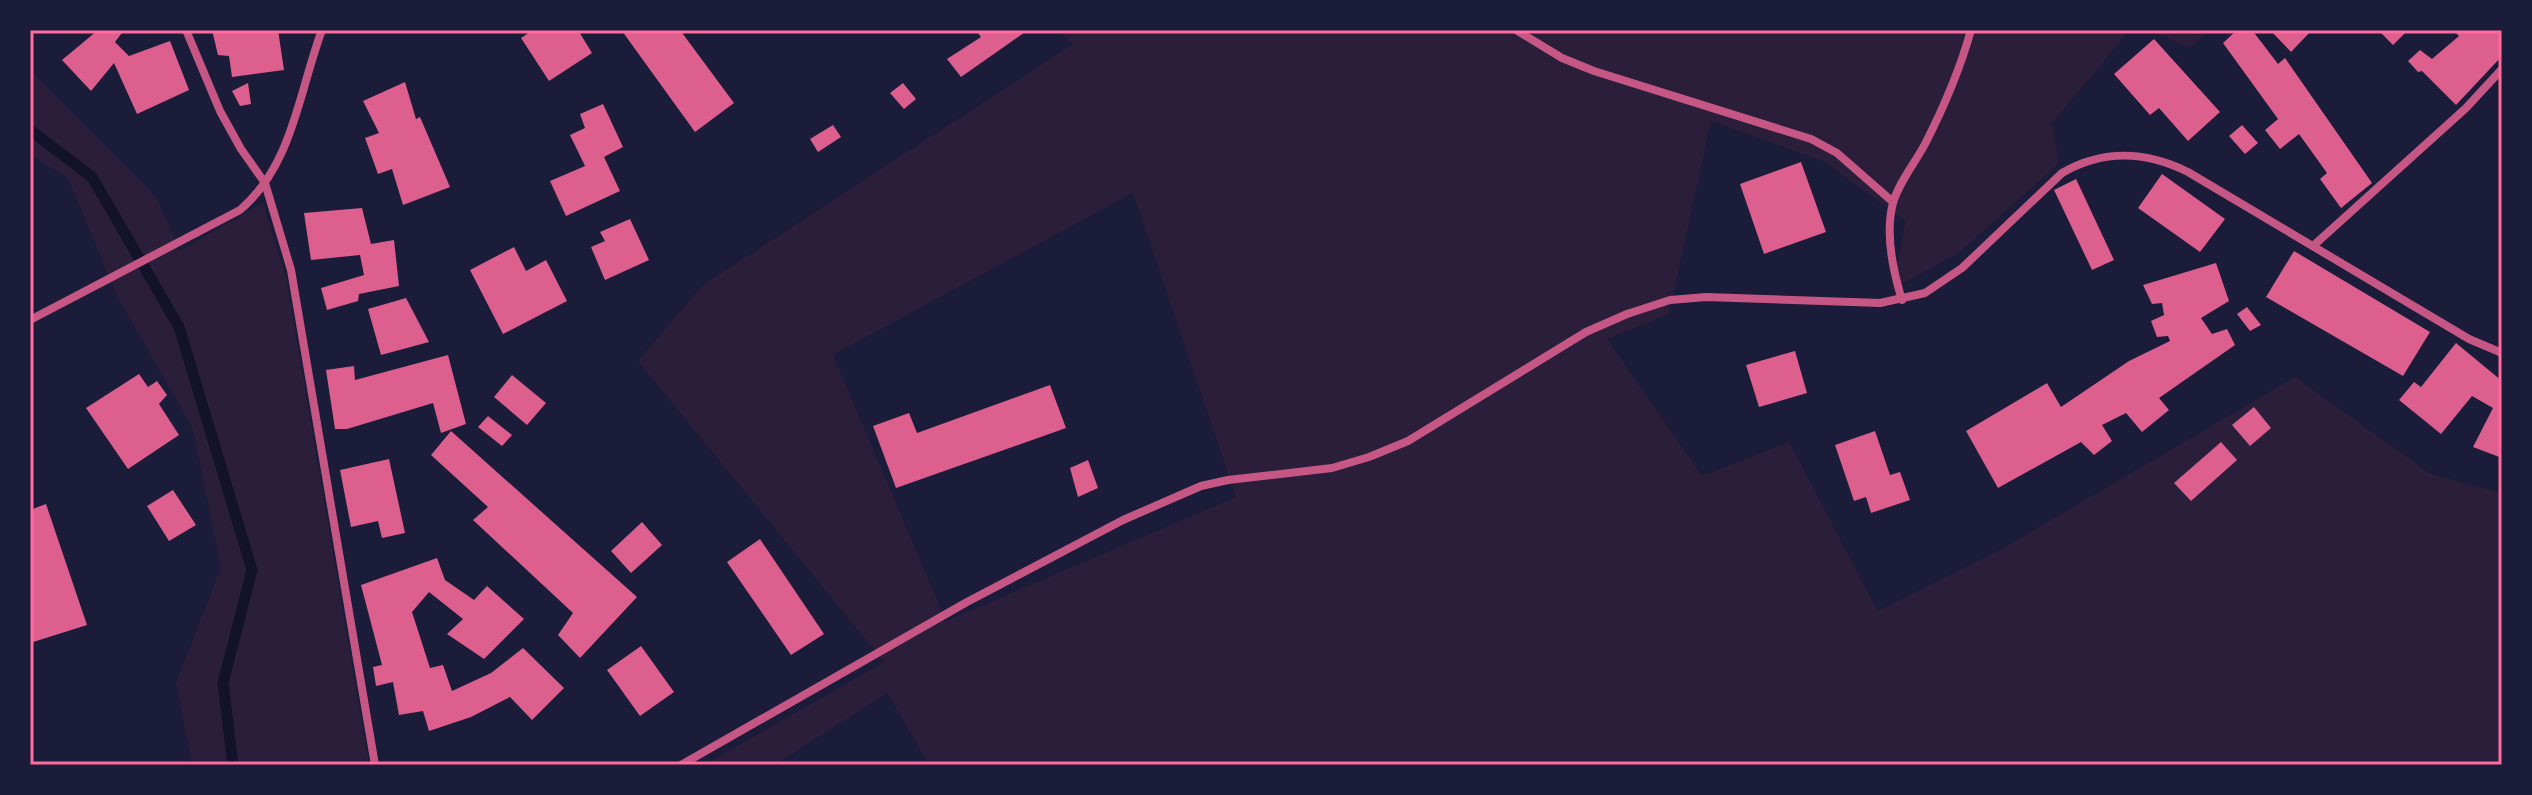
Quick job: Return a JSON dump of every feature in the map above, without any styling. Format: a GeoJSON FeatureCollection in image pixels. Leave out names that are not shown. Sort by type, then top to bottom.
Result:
{"type":"FeatureCollection","features":[{"type":"Feature","properties":{"kind":"street"},"geometry":{"type":"LineString","coordinates":[[186,30],[220,111],[265,183],[291,270],[375,765]]}},
{"type":"Feature","properties":{"kind":"street"},"geometry":{"type":"LineString","coordinates":[[30,320],[240,210],[255,197],[289,134],[322,30]]}},
{"type":"Feature","properties":{"kind":"street"},"geometry":{"type":"LineString","coordinates":[[1516,30],[1549,51],[1594,71],[1811,139],[1837,153],[1893,202]]}},
{"type":"Feature","properties":{"kind":"street"},"geometry":{"type":"LineString","coordinates":[[1902,300],[1893,264],[1893,202],[1936,123],[1971,30]]}},
{"type":"Feature","properties":{"kind":"street"},"geometry":{"type":"LineString","coordinates":[[2313,246],[2466,108],[2502,69]]}},
{"type":"Feature","properties":{"kind":"street"},"geometry":{"type":"LineString","coordinates":[[681,765],[967,602],[1123,520],[1201,486],[1332,468],[1382,452],[1408,441],[1586,332],[1627,314],[1670,300],[1706,297],[1880,303],[1925,293],[1962,268],[2062,173],[2101,156],[2127,155],[2166,161],[2469,339],[2502,353]]}},
{"type":"Feature","properties":{"kind":"shaded area"},"geometry":{"type":"Polygon","coordinates":[[[1057,30],[2130,30],[2052,123],[2059,163],[1960,252],[1891,290],[1906,221],[1823,161],[1711,121],[1669,314],[1607,339],[1702,476],[1789,442],[1878,611],[1998,551],[2295,377],[2431,474],[2502,493],[2502,765],[929,765],[887,693],[775,765],[704,765],[884,662],[638,361],[703,285],[1073,44],[1057,30]],[[1133,193],[833,355],[946,621],[1236,497],[1133,193]]]}},
{"type":"Feature","properties":{"kind":"shaded area"},"geometry":{"type":"Polygon","coordinates":[[[2149,30],[2208,30],[2191,48],[2149,30]]]}},
{"type":"Feature","properties":{"kind":"shaded area"},"geometry":{"type":"Polygon","coordinates":[[[30,71],[157,198],[180,251],[263,203],[286,277],[369,765],[192,765],[176,683],[221,567],[193,429],[117,296],[68,178],[30,155],[30,71]]]}},
{"type":"Feature","properties":{"kind":"building"},"geometry":{"type":"Polygon","coordinates":[[[98,30],[128,30],[115,42],[129,56],[170,41],[189,90],[137,114],[114,63],[91,91],[62,60],[98,30]]]}},
{"type":"Feature","properties":{"kind":"building"},"geometry":{"type":"Polygon","coordinates":[[[212,30],[278,30],[284,70],[232,77],[229,56],[218,55],[212,30]]]}},
{"type":"Feature","properties":{"kind":"building"},"geometry":{"type":"Polygon","coordinates":[[[533,30],[578,30],[592,53],[549,81],[521,38],[533,30]]]}},
{"type":"Feature","properties":{"kind":"building"},"geometry":{"type":"Polygon","coordinates":[[[623,30],[680,30],[734,103],[695,132],[623,30]]]}},
{"type":"Feature","properties":{"kind":"building"},"geometry":{"type":"Polygon","coordinates":[[[976,30],[1028,30],[961,77],[947,59],[981,37],[976,30]]]}},
{"type":"Feature","properties":{"kind":"building"},"geometry":{"type":"Polygon","coordinates":[[[2237,30],[2252,30],[2278,64],[2285,58],[2372,183],[2341,208],[2320,179],[2327,173],[2299,134],[2280,149],[2265,130],[2278,119],[2223,43],[2237,30]]]}},
{"type":"Feature","properties":{"kind":"building"},"geometry":{"type":"Polygon","coordinates":[[[2270,30],[2312,30],[2291,52],[2270,30]]]}},
{"type":"Feature","properties":{"kind":"building"},"geometry":{"type":"Polygon","coordinates":[[[2378,30],[2402,30],[2405,33],[2393,45],[2378,30]]]}},
{"type":"Feature","properties":{"kind":"building"},"geometry":{"type":"Polygon","coordinates":[[[2453,30],[2502,30],[2502,56],[2456,105],[2408,61],[2420,50],[2432,59],[2459,36],[2453,30]]]}},
{"type":"Feature","properties":{"kind":"building"},"geometry":{"type":"Polygon","coordinates":[[[2154,39],[2220,112],[2188,141],[2159,108],[2150,115],[2114,74],[2154,39]]]}},
{"type":"Feature","properties":{"kind":"building"},"geometry":{"type":"Polygon","coordinates":[[[405,82],[416,119],[420,117],[450,187],[403,205],[392,169],[378,174],[365,138],[379,133],[363,101],[405,82]]]}},
{"type":"Feature","properties":{"kind":"building"},"geometry":{"type":"Polygon","coordinates":[[[248,83],[251,104],[240,106],[232,91],[248,83]]]}},
{"type":"Feature","properties":{"kind":"building"},"geometry":{"type":"Polygon","coordinates":[[[903,83],[916,99],[904,109],[890,93],[903,83]]]}},
{"type":"Feature","properties":{"kind":"building"},"geometry":{"type":"Polygon","coordinates":[[[603,104],[623,147],[604,157],[620,191],[566,216],[550,181],[585,166],[570,135],[585,128],[580,114],[603,104]]]}},
{"type":"Feature","properties":{"kind":"building"},"geometry":{"type":"Polygon","coordinates":[[[833,125],[841,137],[818,152],[810,139],[833,125]]]}},
{"type":"Feature","properties":{"kind":"building"},"geometry":{"type":"Polygon","coordinates":[[[2242,125],[2258,143],[2245,154],[2229,136],[2242,125]]]}},
{"type":"Feature","properties":{"kind":"building"},"geometry":{"type":"Polygon","coordinates":[[[1801,162],[1826,232],[1764,254],[1740,184],[1801,162]]]}},
{"type":"Feature","properties":{"kind":"building"},"geometry":{"type":"Polygon","coordinates":[[[2162,174],[2225,219],[2200,252],[2138,208],[2162,174]]]}},
{"type":"Feature","properties":{"kind":"building"},"geometry":{"type":"Polygon","coordinates":[[[2076,179],[2114,260],[2092,270],[2054,190],[2076,179]]]}},
{"type":"Feature","properties":{"kind":"building"},"geometry":{"type":"Polygon","coordinates":[[[362,208],[371,244],[394,240],[399,286],[359,294],[358,301],[327,310],[321,288],[364,275],[360,255],[311,260],[304,213],[362,208]]]}},
{"type":"Feature","properties":{"kind":"building"},"geometry":{"type":"Polygon","coordinates":[[[630,219],[649,260],[605,280],[591,247],[605,241],[600,232],[630,219]]]}},
{"type":"Feature","properties":{"kind":"building"},"geometry":{"type":"Polygon","coordinates":[[[514,247],[526,271],[546,260],[567,301],[503,334],[470,270],[514,247]]]}},
{"type":"Feature","properties":{"kind":"building"},"geometry":{"type":"Polygon","coordinates":[[[2294,251],[2430,332],[2403,376],[2266,297],[2294,251]]]}},
{"type":"Feature","properties":{"kind":"building"},"geometry":{"type":"Polygon","coordinates":[[[2216,263],[2229,301],[2201,318],[2212,334],[2227,329],[2235,345],[2159,398],[2169,410],[2142,432],[2126,413],[2102,425],[2112,441],[2094,455],[2081,442],[1998,488],[1966,431],[2047,383],[2061,407],[2129,361],[2170,341],[2168,336],[2157,337],[2151,321],[2164,315],[2162,303],[2152,304],[2143,285],[2216,263]]]}},
{"type":"Feature","properties":{"kind":"building"},"geometry":{"type":"Polygon","coordinates":[[[406,298],[429,342],[381,355],[368,309],[406,298]]]}},
{"type":"Feature","properties":{"kind":"building"},"geometry":{"type":"Polygon","coordinates":[[[2247,307],[2261,325],[2250,331],[2237,314],[2247,307]]]}},
{"type":"Feature","properties":{"kind":"building"},"geometry":{"type":"Polygon","coordinates":[[[2456,343],[2502,381],[2502,458],[2473,447],[2493,408],[2472,396],[2441,434],[2399,400],[2414,382],[2421,387],[2456,343]]]}},
{"type":"Feature","properties":{"kind":"building"},"geometry":{"type":"Polygon","coordinates":[[[1795,351],[1807,393],[1759,407],[1746,365],[1795,351]]]}},
{"type":"Feature","properties":{"kind":"building"},"geometry":{"type":"Polygon","coordinates":[[[448,355],[466,424],[441,433],[433,403],[347,429],[335,429],[326,370],[354,366],[355,380],[448,355]]]}},
{"type":"Feature","properties":{"kind":"building"},"geometry":{"type":"Polygon","coordinates":[[[139,374],[148,387],[157,381],[167,395],[159,404],[179,435],[128,469],[86,408],[139,374]]]}},
{"type":"Feature","properties":{"kind":"building"},"geometry":{"type":"Polygon","coordinates":[[[512,375],[546,403],[527,425],[494,397],[512,375]]]}},
{"type":"Feature","properties":{"kind":"building"},"geometry":{"type":"Polygon","coordinates":[[[1050,385],[1066,428],[896,488],[873,426],[909,413],[917,433],[1050,385]]]}},
{"type":"Feature","properties":{"kind":"building"},"geometry":{"type":"Polygon","coordinates":[[[2254,407],[2271,428],[2250,446],[2232,425],[2254,407]]]}},
{"type":"Feature","properties":{"kind":"building"},"geometry":{"type":"Polygon","coordinates":[[[488,416],[512,435],[502,446],[478,427],[488,416]]]}},
{"type":"Feature","properties":{"kind":"building"},"geometry":{"type":"Polygon","coordinates":[[[451,431],[637,597],[580,658],[558,635],[573,613],[473,520],[488,507],[431,455],[451,431]]]}},
{"type":"Feature","properties":{"kind":"building"},"geometry":{"type":"Polygon","coordinates":[[[1875,431],[1890,475],[1900,472],[1910,500],[1871,513],[1866,497],[1854,501],[1835,445],[1875,431]]]}},
{"type":"Feature","properties":{"kind":"building"},"geometry":{"type":"Polygon","coordinates":[[[2221,442],[2237,460],[2191,501],[2174,483],[2221,442]]]}},
{"type":"Feature","properties":{"kind":"building"},"geometry":{"type":"Polygon","coordinates":[[[389,459],[405,533],[382,538],[378,521],[351,527],[340,470],[389,459]]]}},
{"type":"Feature","properties":{"kind":"building"},"geometry":{"type":"Polygon","coordinates":[[[1088,460],[1098,488],[1078,497],[1070,468],[1088,460]]]}},
{"type":"Feature","properties":{"kind":"building"},"geometry":{"type":"Polygon","coordinates":[[[173,490],[196,525],[169,541],[147,506],[173,490]]]}},
{"type":"Feature","properties":{"kind":"building"},"geometry":{"type":"Polygon","coordinates":[[[46,504],[87,625],[30,643],[30,510],[46,504]]]}},
{"type":"Feature","properties":{"kind":"building"},"geometry":{"type":"Polygon","coordinates":[[[642,522],[662,545],[631,573],[611,551],[642,522]]]}},
{"type":"Feature","properties":{"kind":"building"},"geometry":{"type":"Polygon","coordinates":[[[760,539],[824,634],[791,655],[727,562],[760,539]]]}},
{"type":"Feature","properties":{"kind":"building"},"geometry":{"type":"Polygon","coordinates":[[[437,558],[445,580],[474,600],[487,586],[524,619],[484,659],[447,634],[463,619],[429,592],[412,612],[430,668],[443,665],[452,691],[491,673],[523,648],[564,688],[532,720],[510,697],[471,717],[429,731],[423,711],[399,715],[393,682],[376,686],[373,667],[382,665],[361,585],[437,558]]]}},
{"type":"Feature","properties":{"kind":"building"},"geometry":{"type":"Polygon","coordinates":[[[641,646],[674,692],[640,716],[607,670],[641,646]]]}},
{"type":"Feature","properties":{"kind":"waterway"},"geometry":{"type":"LineString","coordinates":[[30,130],[92,177],[179,327],[252,570],[223,683],[233,765]]}}]}
